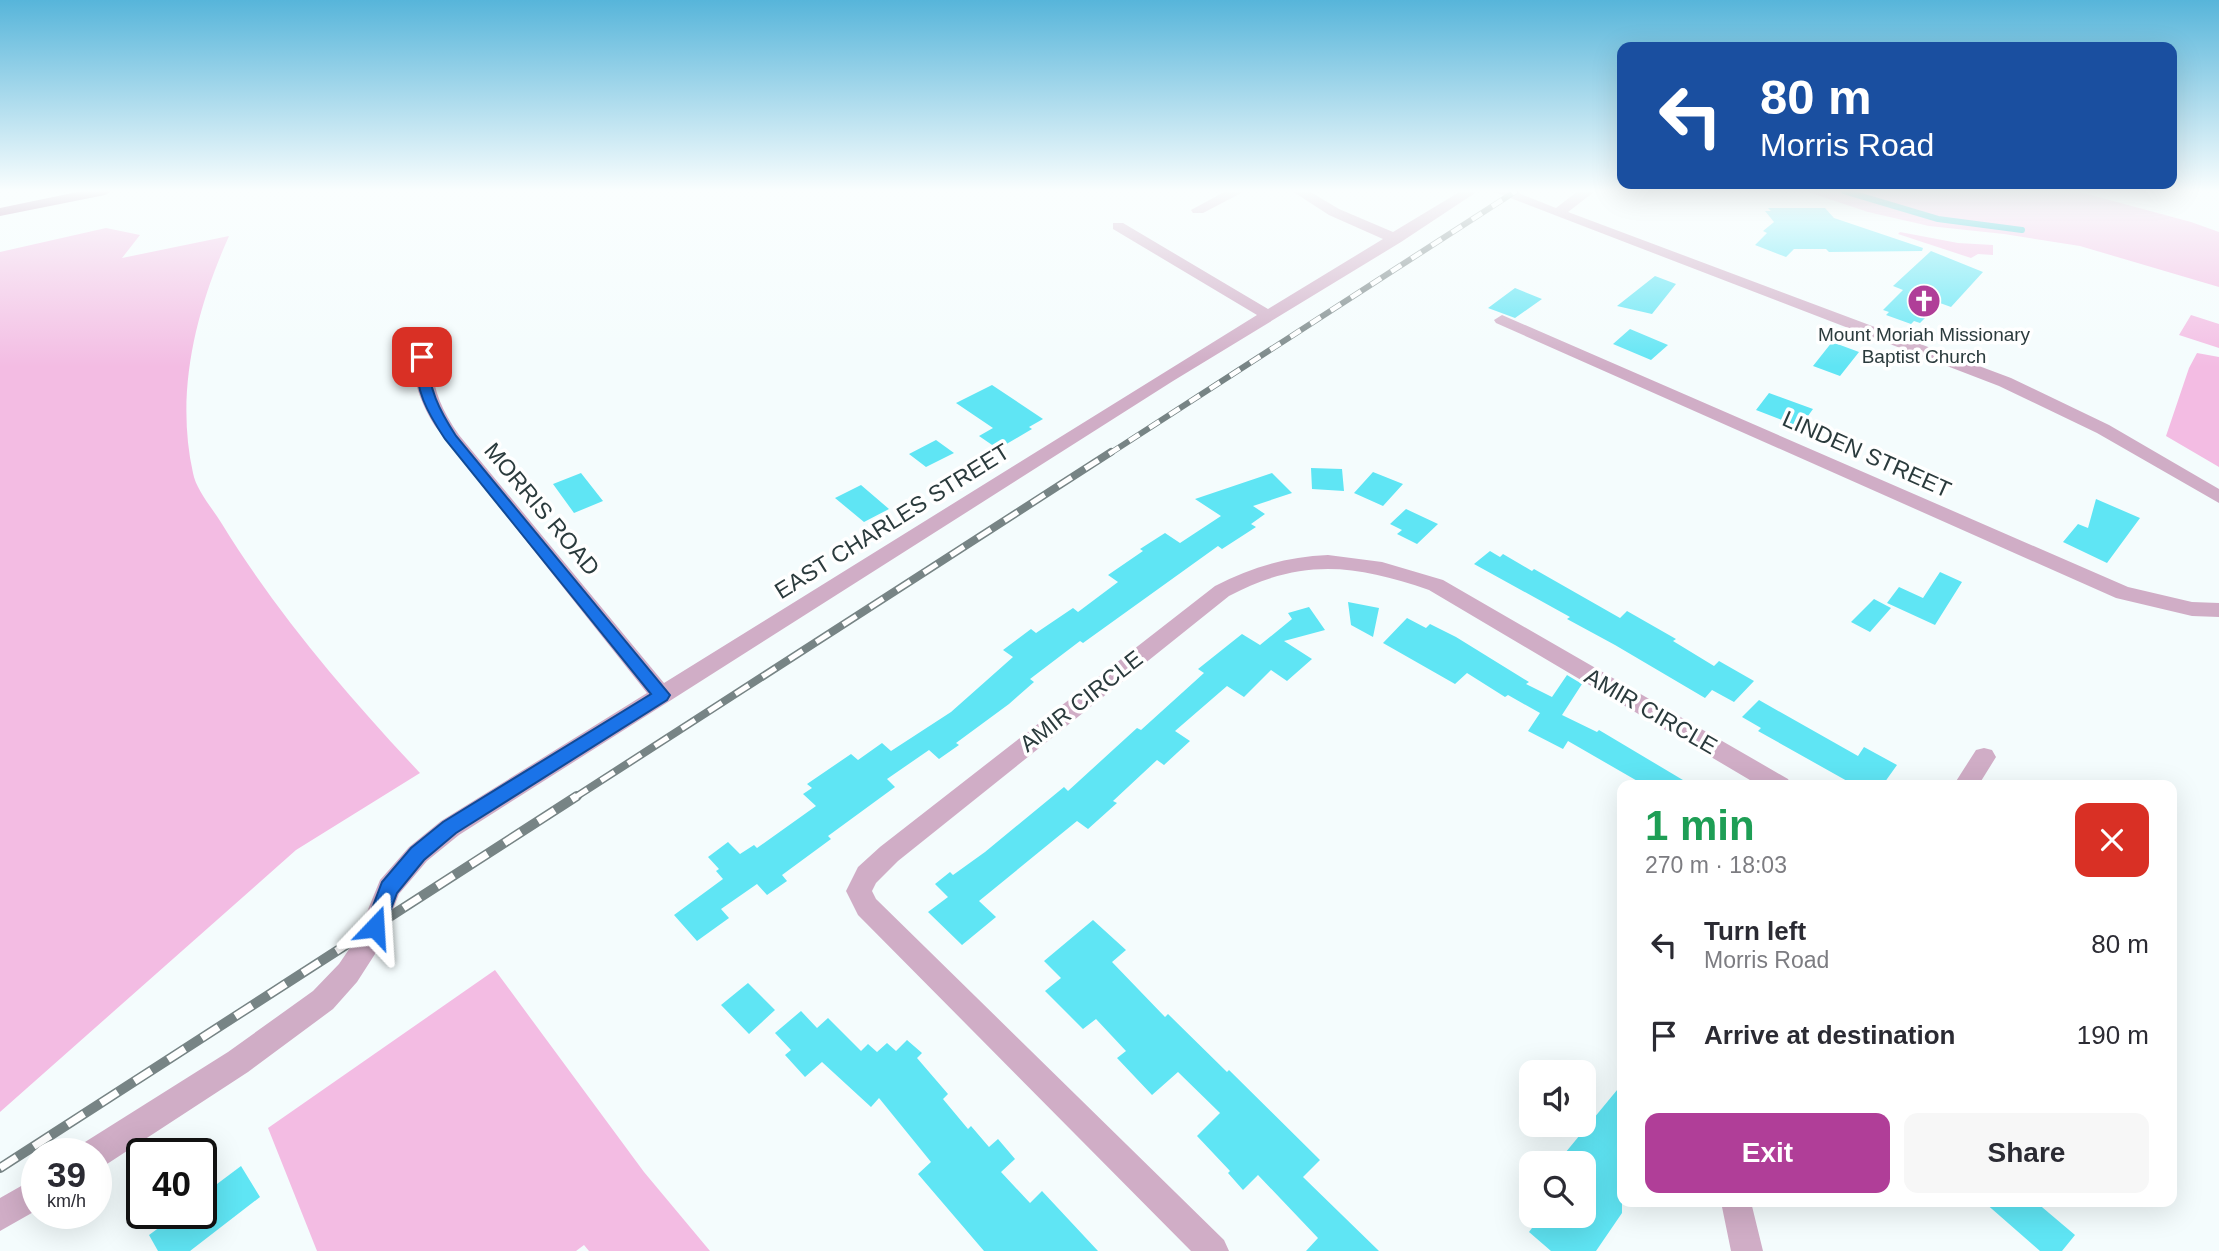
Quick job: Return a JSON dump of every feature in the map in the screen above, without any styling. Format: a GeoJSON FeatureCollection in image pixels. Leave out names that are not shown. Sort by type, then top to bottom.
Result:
{"type":"FeatureCollection","features":[{"type":"Feature","properties":{"kind":"street"},"geometry":{"type":"LineString","coordinates":[[1157,249],[1269,316]]}},
{"type":"Feature","properties":{"kind":"street","name":"EAST CHARLES STREET"},"geometry":{"type":"LineString","coordinates":[[112,1143],[238,1062],[323,1000],[348,973],[375,927],[389,888],[428,845],[450,828],[1167,377],[1379,249]]}},
{"type":"Feature","properties":{"kind":"street"},"geometry":{"type":"LineString","coordinates":[[1653,249],[2005,382],[2104,429],[2219,497]]}},
{"type":"Feature","properties":{"kind":"street","name":"LINDEN STREET"},"geometry":{"type":"LineString","coordinates":[[1502,320],[2123,593],[2192,609],[2219,610]]}},
{"type":"Feature","properties":{"kind":"street","name":"MORRIS ROAD"},"geometry":{"type":"LineString","coordinates":[[428,338],[422,357],[422,375],[432,409],[452,439],[662,695]]}},
{"type":"Feature","properties":{"kind":"street","name":"AMIR CIRCLE"},"geometry":{"type":"LineString","coordinates":[[1213,1251],[867,907],[859,891],[867,875],[890,854],[1222,591],[1240,580],[1270,569],[1328,560],[1384,568],[1436,585],[1770,780]]}},
{"type":"Feature","properties":{"kind":"street"},"geometry":{"type":"LineString","coordinates":[[1969,780],[1984,757]]}},
{"type":"Feature","properties":{"kind":"street"},"geometry":{"type":"LineString","coordinates":[[0,1216],[21,1202]]}},
{"type":"Feature","properties":{"kind":"street"},"geometry":{"type":"LineString","coordinates":[[1738,1207],[1747,1251]]}},
{"type":"Feature","properties":{"kind":"shaded area"},"geometry":{"type":"Polygon","coordinates":[[[12,249],[129,249],[122,258],[164,249],[223,249],[198,322],[188,382],[188,443],[195,479],[201,493],[244,558],[290,622],[340,684],[420,773],[296,850],[0,1112],[0,252],[12,249]]]}},
{"type":"Feature","properties":{"kind":"shaded area"},"geometry":{"type":"Polygon","coordinates":[[[1945,249],[1993,249],[1993,255],[1978,254],[1971,258],[1945,249]]]}},
{"type":"Feature","properties":{"kind":"shaded area"},"geometry":{"type":"Polygon","coordinates":[[[2091,249],[2219,249],[2219,287],[2091,249]]]}},
{"type":"Feature","properties":{"kind":"shaded area"},"geometry":{"type":"Polygon","coordinates":[[[2191,315],[2219,324],[2219,348],[2179,335],[2191,315]]]}},
{"type":"Feature","properties":{"kind":"shaded area"},"geometry":{"type":"Polygon","coordinates":[[[2197,353],[2219,357],[2219,467],[2166,436],[2189,368],[2197,353]]]}},
{"type":"Feature","properties":{"kind":"shaded area"},"geometry":{"type":"Polygon","coordinates":[[[495,970],[644,1172],[710,1251],[589,1251],[584,1245],[576,1251],[317,1251],[268,1128],[495,970]]]}},
{"type":"Feature","properties":{"kind":"building"},"geometry":{"type":"Polygon","coordinates":[[[1766,249],[1794,249],[1786,257],[1766,249]]]}},
{"type":"Feature","properties":{"kind":"building"},"geometry":{"type":"Polygon","coordinates":[[[1826,249],[1923,249],[1922,251],[1829,252],[1826,249]]]}},
{"type":"Feature","properties":{"kind":"building"},"geometry":{"type":"Polygon","coordinates":[[[1931,251],[1983,272],[1951,307],[1940,303],[1920,323],[1914,321],[1911,324],[1886,315],[1889,312],[1883,310],[1903,290],[1893,286],[1931,251]]]}},
{"type":"Feature","properties":{"kind":"building"},"geometry":{"type":"Polygon","coordinates":[[[1655,276],[1676,284],[1652,314],[1617,306],[1655,276]]]}},
{"type":"Feature","properties":{"kind":"building"},"geometry":{"type":"Polygon","coordinates":[[[1515,288],[1542,299],[1515,318],[1488,308],[1515,288]]]}},
{"type":"Feature","properties":{"kind":"building"},"geometry":{"type":"Polygon","coordinates":[[[1630,329],[1668,345],[1651,360],[1613,344],[1630,329]]]}},
{"type":"Feature","properties":{"kind":"building"},"geometry":{"type":"Polygon","coordinates":[[[1832,342],[1859,352],[1840,376],[1813,366],[1832,342]]]}},
{"type":"Feature","properties":{"kind":"building"},"geometry":{"type":"Polygon","coordinates":[[[992,385],[1043,419],[1029,427],[1032,429],[998,449],[979,436],[993,428],[956,403],[992,385]]]}},
{"type":"Feature","properties":{"kind":"building"},"geometry":{"type":"Polygon","coordinates":[[[1769,393],[1813,409],[1800,427],[1756,410],[1769,393]]]}},
{"type":"Feature","properties":{"kind":"building"},"geometry":{"type":"Polygon","coordinates":[[[936,440],[954,453],[926,467],[909,454],[936,440]]]}},
{"type":"Feature","properties":{"kind":"building"},"geometry":{"type":"Polygon","coordinates":[[[1311,468],[1342,469],[1344,491],[1312,489],[1311,468]]]}},
{"type":"Feature","properties":{"kind":"building"},"geometry":{"type":"Polygon","coordinates":[[[1373,472],[1403,484],[1383,506],[1354,493],[1373,472]]]}},
{"type":"Feature","properties":{"kind":"building"},"geometry":{"type":"Polygon","coordinates":[[[581,473],[603,501],[574,513],[553,484],[581,473]]]}},
{"type":"Feature","properties":{"kind":"building"},"geometry":{"type":"Polygon","coordinates":[[[1272,473],[1292,493],[1253,506],[1265,514],[1251,524],[1256,527],[1222,549],[1218,546],[1083,643],[1080,641],[1030,679],[1034,682],[939,759],[929,750],[887,779],[895,787],[828,836],[831,839],[782,875],[787,881],[767,895],[757,884],[721,909],[729,918],[697,941],[674,915],[723,879],[716,871],[719,869],[708,857],[728,842],[740,854],[754,845],[757,848],[816,806],[803,794],[812,788],[807,784],[851,754],[858,760],[882,743],[891,751],[951,712],[1013,657],[1003,650],[1031,629],[1036,633],[1073,608],[1078,612],[1118,582],[1108,575],[1143,551],[1140,549],[1165,533],[1180,543],[1221,516],[1195,499],[1272,473]]]}},
{"type":"Feature","properties":{"kind":"building"},"geometry":{"type":"Polygon","coordinates":[[[861,485],[889,509],[864,522],[835,498],[861,485]]]}},
{"type":"Feature","properties":{"kind":"building"},"geometry":{"type":"Polygon","coordinates":[[[2096,499],[2140,518],[2107,563],[2063,542],[2078,524],[2088,528],[2096,499]]]}},
{"type":"Feature","properties":{"kind":"building"},"geometry":{"type":"Polygon","coordinates":[[[1406,509],[1438,524],[1417,544],[1397,534],[1402,530],[1390,524],[1406,509]]]}},
{"type":"Feature","properties":{"kind":"building"},"geometry":{"type":"Polygon","coordinates":[[[1490,551],[1500,557],[1503,554],[1532,571],[1534,569],[1620,618],[1627,611],[1676,639],[1673,641],[1714,666],[1719,661],[1754,681],[1734,702],[1712,690],[1705,698],[1567,619],[1570,617],[1474,564],[1490,551]]]}},
{"type":"Feature","properties":{"kind":"building"},"geometry":{"type":"Polygon","coordinates":[[[1940,572],[1962,582],[1935,625],[1887,603],[1899,587],[1923,598],[1940,572]]]}},
{"type":"Feature","properties":{"kind":"building"},"geometry":{"type":"Polygon","coordinates":[[[1874,599],[1891,608],[1870,632],[1851,622],[1874,599]]]}},
{"type":"Feature","properties":{"kind":"building"},"geometry":{"type":"Polygon","coordinates":[[[1348,602],[1379,608],[1373,637],[1351,625],[1348,602]]]}},
{"type":"Feature","properties":{"kind":"building"},"geometry":{"type":"Polygon","coordinates":[[[1309,607],[1325,630],[1284,641],[1312,659],[1287,681],[1271,670],[1244,697],[1227,686],[1175,731],[1190,741],[1164,765],[1157,760],[1113,801],[1117,803],[1088,829],[1077,821],[979,901],[996,917],[962,945],[928,912],[948,897],[935,884],[950,872],[953,875],[985,852],[1064,787],[1068,791],[1137,728],[1141,730],[1204,673],[1198,669],[1242,634],[1260,645],[1292,619],[1288,613],[1309,607]]]}},
{"type":"Feature","properties":{"kind":"building"},"geometry":{"type":"Polygon","coordinates":[[[1407,618],[1426,628],[1430,624],[1456,637],[1529,682],[1526,684],[1552,697],[1567,675],[1582,684],[1562,715],[1597,732],[1599,730],[1683,780],[1636,780],[1568,741],[1563,749],[1528,731],[1540,713],[1508,695],[1505,697],[1467,673],[1455,684],[1383,643],[1407,618]]]}},
{"type":"Feature","properties":{"kind":"building"},"geometry":{"type":"Polygon","coordinates":[[[1759,700],[1858,756],[1864,747],[1897,765],[1886,780],[1845,780],[1758,731],[1761,728],[1742,717],[1759,700]]]}},
{"type":"Feature","properties":{"kind":"building"},"geometry":{"type":"Polygon","coordinates":[[[1093,920],[1126,950],[1112,962],[1165,1017],[1168,1014],[1227,1072],[1229,1070],[1320,1160],[1303,1177],[1379,1251],[1306,1251],[1318,1238],[1258,1175],[1243,1190],[1228,1173],[1230,1171],[1197,1136],[1220,1113],[1178,1072],[1152,1095],[1117,1058],[1126,1051],[1096,1019],[1083,1029],[1045,991],[1061,978],[1044,961],[1093,920]]]}},
{"type":"Feature","properties":{"kind":"building"},"geometry":{"type":"Polygon","coordinates":[[[748,983],[775,1010],[749,1034],[721,1005],[748,983]]]}},
{"type":"Feature","properties":{"kind":"building"},"geometry":{"type":"Polygon","coordinates":[[[801,1011],[817,1028],[828,1018],[861,1051],[868,1044],[877,1052],[887,1043],[896,1051],[907,1040],[922,1053],[917,1058],[948,1094],[943,1099],[968,1129],[971,1126],[989,1147],[998,1139],[1015,1159],[1001,1172],[1030,1203],[1042,1191],[1098,1251],[984,1251],[918,1174],[931,1162],[879,1098],[871,1107],[822,1062],[805,1077],[785,1055],[791,1050],[775,1033],[801,1011]]]}},
{"type":"Feature","properties":{"kind":"building"},"geometry":{"type":"Polygon","coordinates":[[[1617,1090],[1617,1207],[1622,1207],[1622,1213],[1596,1251],[1551,1251],[1529,1232],[1532,1228],[1596,1228],[1596,1151],[1567,1151],[1578,1137],[1596,1137],[1596,1116],[1617,1090]]]}},
{"type":"Feature","properties":{"kind":"building"},"geometry":{"type":"Polygon","coordinates":[[[241,1166],[260,1197],[190,1251],[158,1251],[149,1235],[157,1229],[217,1229],[217,1184],[241,1166]]]}},
{"type":"Feature","properties":{"kind":"building"},"geometry":{"type":"Polygon","coordinates":[[[1990,1207],[2042,1207],[2075,1235],[2062,1251],[2040,1251],[1990,1207]]]}},
{"type":"Feature","properties":{"kind":"railway"},"geometry":{"type":"LineString","coordinates":[[1109,454],[1426,249]]}},
{"type":"Feature","properties":{"kind":"railway"},"geometry":{"type":"LineString","coordinates":[[574,798],[1111,452]]}},
{"type":"Feature","properties":{"kind":"railway"},"geometry":{"type":"LineString","coordinates":[[0,1168],[577,796]]}},
{"type":"Feature","properties":{"kind":"place","name":"Mount Moriah Missionary Baptist Church"},"geometry":{"type":"Point","coordinates":[1924,301]}},
{"type":"Feature","properties":{"kind":"route"},"geometry":{"type":"LineString","coordinates":[[375,927],[389,888],[418,854],[450,828],[662,695],[452,439],[426,395],[422,357]]}}]}
